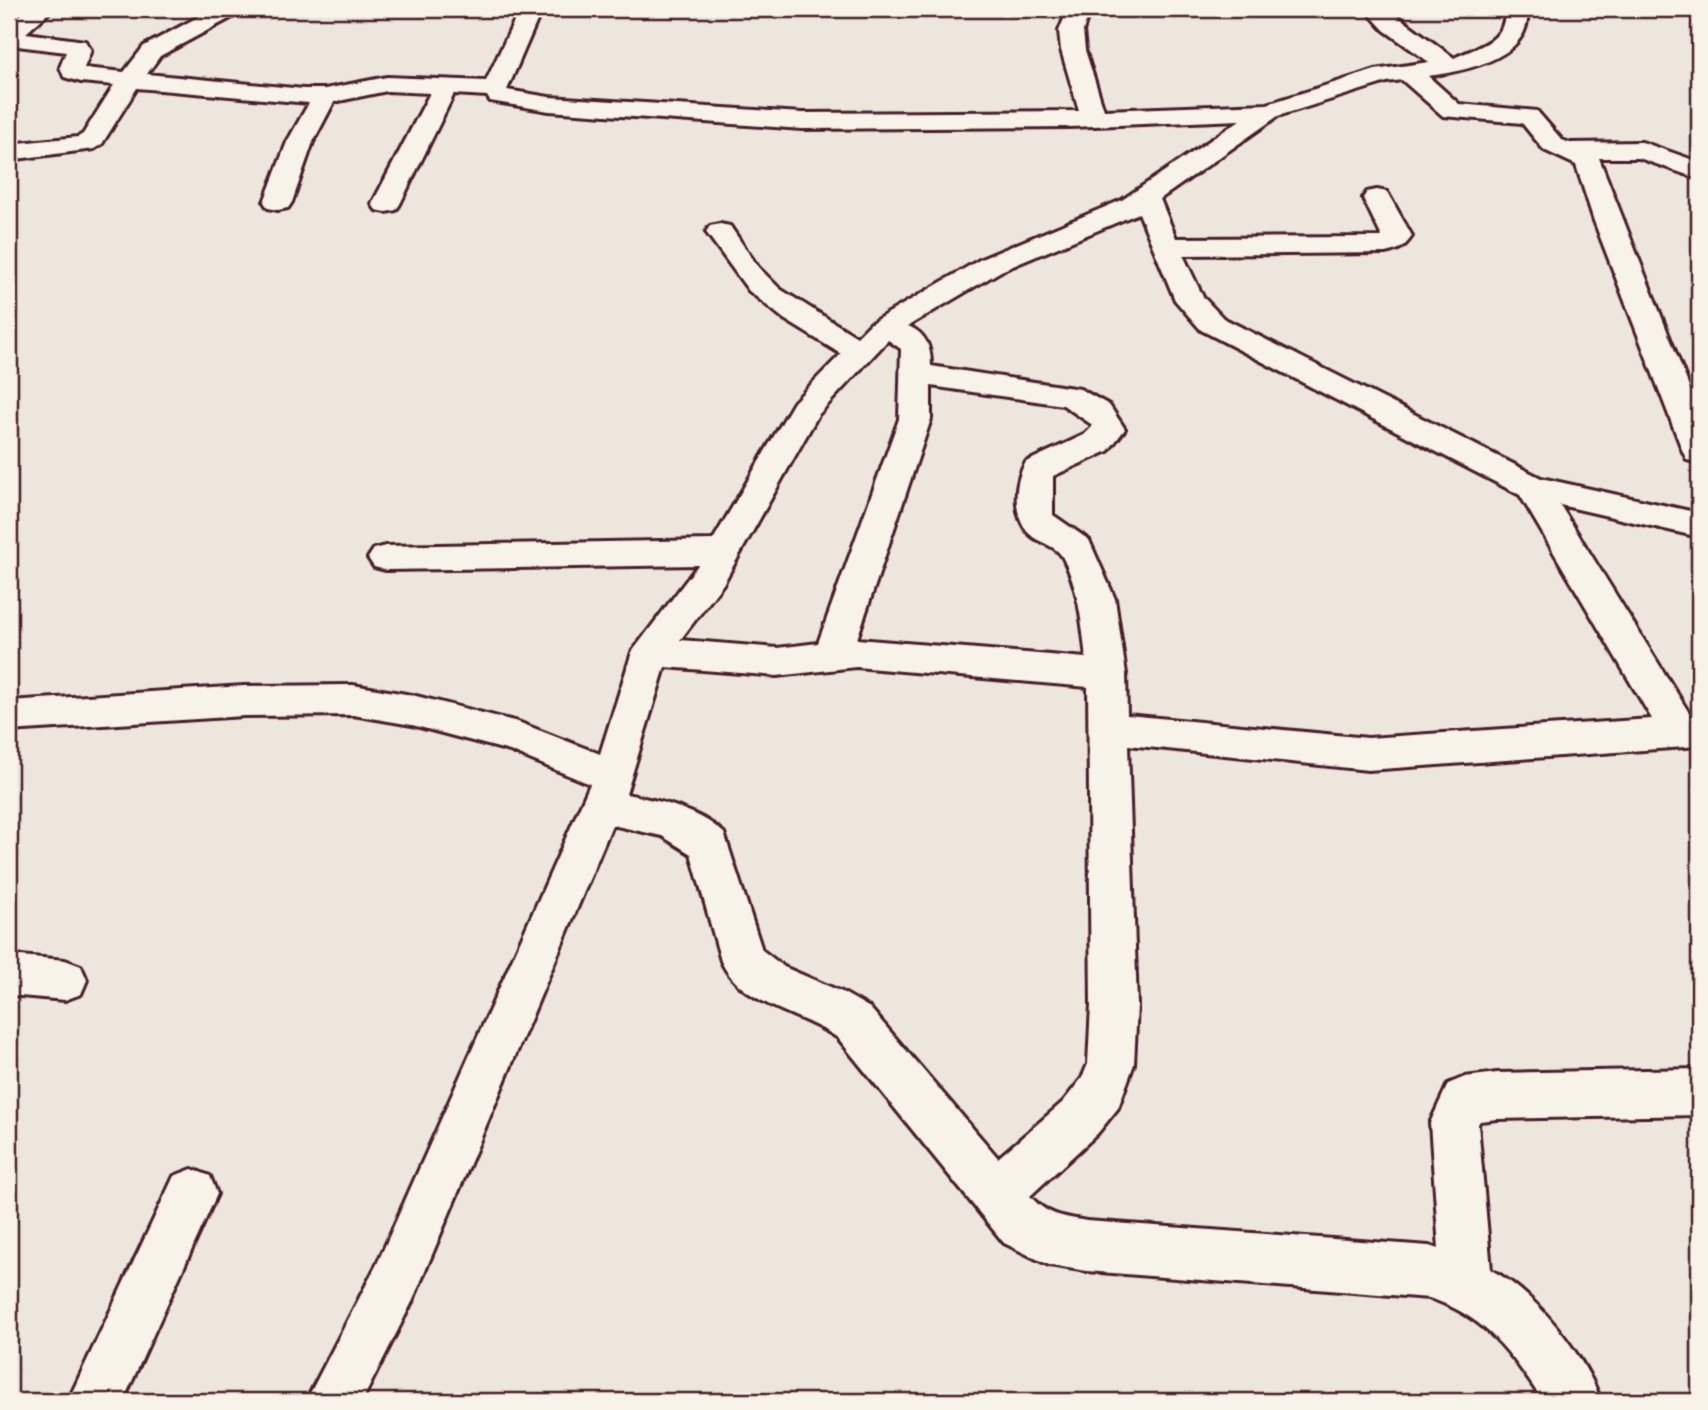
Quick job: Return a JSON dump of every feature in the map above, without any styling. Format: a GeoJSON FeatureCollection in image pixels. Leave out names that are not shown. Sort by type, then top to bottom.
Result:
{"type":"FeatureCollection","features":[{"type":"Feature","properties":{"kind":"street"},"geometry":{"type":"LineString","coordinates":[[9,36],[42,9]]}},
{"type":"Feature","properties":{"kind":"street"},"geometry":{"type":"LineString","coordinates":[[9,152],[85,144],[93,139],[130,80],[160,45],[230,9]]}},
{"type":"Feature","properties":{"kind":"street"},"geometry":{"type":"LineString","coordinates":[[494,89],[531,9]]}},
{"type":"Feature","properties":{"kind":"street"},"geometry":{"type":"LineString","coordinates":[[1079,9],[1071,39],[1094,118]]}},
{"type":"Feature","properties":{"kind":"street"},"geometry":{"type":"LineString","coordinates":[[1376,9],[1393,28],[1407,34],[1450,66]]}},
{"type":"Feature","properties":{"kind":"street"},"geometry":{"type":"LineString","coordinates":[[494,89],[499,96],[522,100],[802,121],[1094,118],[1269,111],[1384,75],[1459,65],[1508,41],[1517,22],[1516,9]]}},
{"type":"Feature","properties":{"kind":"street"},"geometry":{"type":"LineString","coordinates":[[9,36],[77,46],[79,50],[72,67],[73,72],[81,75],[326,96],[387,84],[494,89]]}},
{"type":"Feature","properties":{"kind":"street"},"geometry":{"type":"LineString","coordinates":[[1408,72],[1452,111],[1528,116],[1553,145],[1588,161],[1608,221],[1699,453]]}},
{"type":"Feature","properties":{"kind":"street"},"geometry":{"type":"LineString","coordinates":[[386,204],[446,86]]}},
{"type":"Feature","properties":{"kind":"street"},"geometry":{"type":"LineString","coordinates":[[278,202],[300,142],[326,96]]}},
{"type":"Feature","properties":{"kind":"street"},"geometry":{"type":"LineString","coordinates":[[333,1401],[395,1282],[607,791],[651,652],[710,575],[805,409],[871,341],[990,265],[1132,206],[1269,111]]}},
{"type":"Feature","properties":{"kind":"street"},"geometry":{"type":"LineString","coordinates":[[1565,151],[1642,150],[1699,171]]}},
{"type":"Feature","properties":{"kind":"street"},"geometry":{"type":"LineString","coordinates":[[1146,196],[1165,247],[1190,300],[1212,324],[1532,487],[1699,525]]}},
{"type":"Feature","properties":{"kind":"street"},"geometry":{"type":"LineString","coordinates":[[1165,247],[1385,245],[1394,242],[1398,236],[1377,198]]}},
{"type":"Feature","properties":{"kind":"street"},"geometry":{"type":"LineString","coordinates":[[720,232],[745,271],[775,299],[871,341],[904,334],[912,340],[916,349],[915,419],[833,654]]}},
{"type":"Feature","properties":{"kind":"street"},"geometry":{"type":"LineString","coordinates":[[916,374],[1069,396],[1081,400],[1106,419],[1109,429],[1096,443],[1038,470],[1034,482],[1036,518],[1045,528],[1063,537],[1077,549],[1097,599],[1107,674],[1114,1005],[1111,1064],[1101,1092],[1080,1118],[995,1194]]}},
{"type":"Feature","properties":{"kind":"street"},"geometry":{"type":"LineString","coordinates":[[1108,728],[1368,754],[1690,732],[1532,487]]}},
{"type":"Feature","properties":{"kind":"street"},"geometry":{"type":"LineString","coordinates":[[386,558],[723,552]]}},
{"type":"Feature","properties":{"kind":"street"},"geometry":{"type":"LineString","coordinates":[[651,652],[777,662],[856,653],[1107,674]]}},
{"type":"Feature","properties":{"kind":"street"},"geometry":{"type":"LineString","coordinates":[[9,716],[244,701],[353,700],[412,710],[518,738],[607,791],[699,833],[709,845],[743,961],[757,976],[835,1009],[854,1023],[1021,1225],[1049,1240],[1087,1246],[1429,1272],[1467,1284],[1501,1305],[1533,1340],[1574,1401]]}},
{"type":"Feature","properties":{"kind":"street"},"geometry":{"type":"LineString","coordinates":[[9,975],[65,980]]}},
{"type":"Feature","properties":{"kind":"street"},"geometry":{"type":"LineString","coordinates":[[1467,1284],[1454,1123],[1465,1100],[1497,1096],[1699,1092]]}},
{"type":"Feature","properties":{"kind":"street"},"geometry":{"type":"LineString","coordinates":[[95,1401],[192,1194]]}}]}
